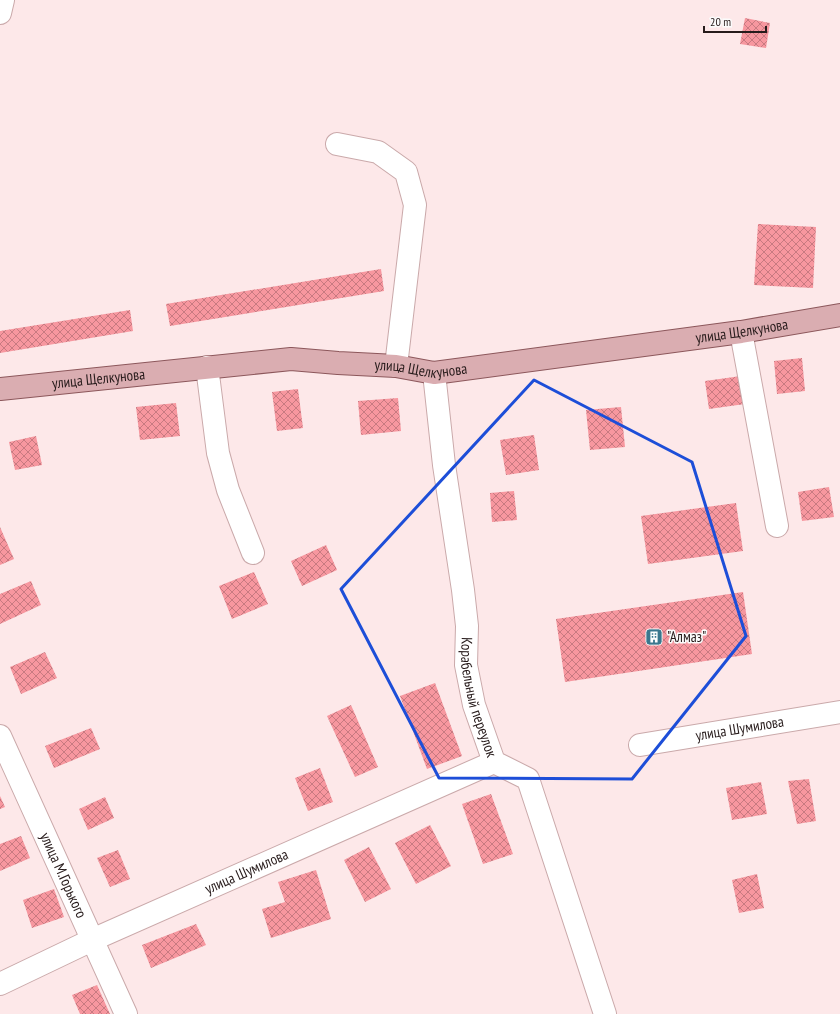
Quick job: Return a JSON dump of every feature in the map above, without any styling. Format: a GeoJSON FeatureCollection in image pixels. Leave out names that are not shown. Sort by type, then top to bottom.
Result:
{"type":"FeatureCollection","features":[{"type":"Feature","properties":{"kind":"main road","name":"улица Щелкунова"},"geometry":{"type":"LineString","coordinates":[[0,389],[291,359],[396,366],[434,373],[741,332],[840,316]]}},
{"type":"Feature","properties":{"kind":"street"},"geometry":{"type":"LineString","coordinates":[[0,13],[3,0]]}},
{"type":"Feature","properties":{"kind":"street"},"geometry":{"type":"LineString","coordinates":[[337,144],[378,152],[406,172],[415,205],[396,366]]}},
{"type":"Feature","properties":{"kind":"street"},"geometry":{"type":"LineString","coordinates":[[741,332],[778,526]]}},
{"type":"Feature","properties":{"kind":"street"},"geometry":{"type":"LineString","coordinates":[[207,367],[218,453],[228,490],[253,554]]}},
{"type":"Feature","properties":{"kind":"street","name":"Корабельный переулок"},"geometry":{"type":"LineString","coordinates":[[434,373],[444,464],[467,626],[466,665],[474,705],[494,762],[528,779],[605,1014]]}},
{"type":"Feature","properties":{"kind":"street","name":"улица Шумилова"},"geometry":{"type":"LineString","coordinates":[[640,745],[840,712]]}},
{"type":"Feature","properties":{"kind":"street","name":"улица М.Горького"},"geometry":{"type":"LineString","coordinates":[[0,736],[126,1014]]}},
{"type":"Feature","properties":{"kind":"street","name":"улица Шумилова"},"geometry":{"type":"LineString","coordinates":[[0,984],[92,940],[494,762]]}},
{"type":"Feature","properties":{"kind":"highlighted area"},"geometry":{"type":"Polygon","coordinates":[[[534,380],[692,462],[746,636],[632,779],[439,778],[341,589],[534,380]]]}},
{"type":"Feature","properties":{"kind":"building"},"geometry":{"type":"Polygon","coordinates":[[[745,18],[770,23],[766,48],[740,44],[745,18]]]}},
{"type":"Feature","properties":{"kind":"building"},"geometry":{"type":"Polygon","coordinates":[[[758,224],[816,227],[813,288],[754,285],[758,224]]]}},
{"type":"Feature","properties":{"kind":"building"},"geometry":{"type":"Polygon","coordinates":[[[381,269],[384,291],[170,326],[166,304],[381,269]]]}},
{"type":"Feature","properties":{"kind":"building"},"geometry":{"type":"Polygon","coordinates":[[[130,310],[133,331],[0,353],[0,331],[130,310]]]}},
{"type":"Feature","properties":{"kind":"building"},"geometry":{"type":"Polygon","coordinates":[[[802,358],[805,391],[777,394],[774,361],[802,358]]]}},
{"type":"Feature","properties":{"kind":"building"},"geometry":{"type":"Polygon","coordinates":[[[741,376],[745,404],[709,409],[705,381],[741,376]]]}},
{"type":"Feature","properties":{"kind":"building"},"geometry":{"type":"Polygon","coordinates":[[[298,389],[303,428],[277,431],[272,392],[298,389]]]}},
{"type":"Feature","properties":{"kind":"building"},"geometry":{"type":"Polygon","coordinates":[[[398,398],[401,431],[361,435],[358,401],[398,398]]]}},
{"type":"Feature","properties":{"kind":"building"},"geometry":{"type":"Polygon","coordinates":[[[176,403],[180,436],[140,440],[136,407],[176,403]]]}},
{"type":"Feature","properties":{"kind":"building"},"geometry":{"type":"Polygon","coordinates":[[[621,407],[625,447],[590,450],[586,410],[621,407]]]}},
{"type":"Feature","properties":{"kind":"building"},"geometry":{"type":"Polygon","coordinates":[[[534,435],[539,470],[506,475],[500,440],[534,435]]]}},
{"type":"Feature","properties":{"kind":"building"},"geometry":{"type":"Polygon","coordinates":[[[36,436],[42,465],[15,470],[9,442],[36,436]]]}},
{"type":"Feature","properties":{"kind":"building"},"geometry":{"type":"Polygon","coordinates":[[[829,487],[834,517],[802,521],[798,492],[829,487]]]}},
{"type":"Feature","properties":{"kind":"building"},"geometry":{"type":"Polygon","coordinates":[[[514,491],[517,520],[492,522],[490,493],[514,491]]]}},
{"type":"Feature","properties":{"kind":"building"},"geometry":{"type":"Polygon","coordinates":[[[736,503],[743,551],[648,564],[641,516],[736,503]]]}},
{"type":"Feature","properties":{"kind":"building"},"geometry":{"type":"Polygon","coordinates":[[[0,527],[14,559],[0,565],[0,527]]]}},
{"type":"Feature","properties":{"kind":"building"},"geometry":{"type":"Polygon","coordinates":[[[326,545],[337,570],[302,586],[291,561],[326,545]]]}},
{"type":"Feature","properties":{"kind":"building"},"geometry":{"type":"Polygon","coordinates":[[[254,572],[268,604],[232,619],[219,586],[254,572]]]}},
{"type":"Feature","properties":{"kind":"building"},"geometry":{"type":"Polygon","coordinates":[[[31,581],[41,605],[0,624],[0,594],[31,581]]]}},
{"type":"Feature","properties":{"kind":"building","name":"\"Алмаз\""},"geometry":{"type":"Polygon","coordinates":[[[743,592],[752,654],[565,682],[556,619],[743,592]]]}},
{"type":"Feature","properties":{"kind":"building"},"geometry":{"type":"Polygon","coordinates":[[[45,652],[57,678],[21,694],[10,667],[45,652]]]}},
{"type":"Feature","properties":{"kind":"building"},"geometry":{"type":"Polygon","coordinates":[[[435,683],[462,756],[427,769],[400,696],[435,683]]]}},
{"type":"Feature","properties":{"kind":"building"},"geometry":{"type":"Polygon","coordinates":[[[351,705],[378,767],[355,777],[327,716],[351,705]]]}},
{"type":"Feature","properties":{"kind":"building"},"geometry":{"type":"Polygon","coordinates":[[[91,728],[100,749],[54,768],[45,746],[91,728]]]}},
{"type":"Feature","properties":{"kind":"building"},"geometry":{"type":"Polygon","coordinates":[[[320,768],[333,802],[308,811],[295,778],[320,768]]]}},
{"type":"Feature","properties":{"kind":"building"},"geometry":{"type":"Polygon","coordinates":[[[809,779],[816,821],[797,824],[788,781],[809,779]]]}},
{"type":"Feature","properties":{"kind":"building"},"geometry":{"type":"Polygon","coordinates":[[[761,782],[767,814],[732,820],[726,788],[761,782]]]}},
{"type":"Feature","properties":{"kind":"building"},"geometry":{"type":"Polygon","coordinates":[[[491,794],[513,854],[483,864],[462,804],[491,794]]]}},
{"type":"Feature","properties":{"kind":"building"},"geometry":{"type":"Polygon","coordinates":[[[0,796],[5,807],[0,809],[0,796]]]}},
{"type":"Feature","properties":{"kind":"building"},"geometry":{"type":"Polygon","coordinates":[[[105,797],[114,818],[88,830],[79,809],[105,797]]]}},
{"type":"Feature","properties":{"kind":"building"},"geometry":{"type":"Polygon","coordinates":[[[430,825],[451,866],[416,884],[395,843],[430,825]]]}},
{"type":"Feature","properties":{"kind":"building"},"geometry":{"type":"Polygon","coordinates":[[[21,836],[30,858],[0,871],[0,844],[21,836]]]}},
{"type":"Feature","properties":{"kind":"building"},"geometry":{"type":"Polygon","coordinates":[[[369,847],[391,889],[365,902],[344,860],[369,847]]]}},
{"type":"Feature","properties":{"kind":"building"},"geometry":{"type":"Polygon","coordinates":[[[118,850],[130,879],[110,887],[97,858],[118,850]]]}},
{"type":"Feature","properties":{"kind":"building"},"geometry":{"type":"Polygon","coordinates":[[[316,870],[331,919],[271,938],[262,909],[285,902],[278,882],[316,870]]]}},
{"type":"Feature","properties":{"kind":"building"},"geometry":{"type":"Polygon","coordinates":[[[757,874],[764,908],[739,913],[732,880],[757,874]]]}},
{"type":"Feature","properties":{"kind":"building"},"geometry":{"type":"Polygon","coordinates":[[[54,889],[64,917],[32,928],[23,900],[54,889]]]}},
{"type":"Feature","properties":{"kind":"building"},"geometry":{"type":"Polygon","coordinates":[[[196,924],[206,945],[151,968],[142,945],[196,924]]]}},
{"type":"Feature","properties":{"kind":"building"},"geometry":{"type":"Polygon","coordinates":[[[97,985],[110,1014],[80,1014],[72,995],[97,985]]]}},
{"type":"Feature","properties":{"kind":"place","name":"\"Алмаз\""},"geometry":{"type":"Point","coordinates":[654,637]}}]}
